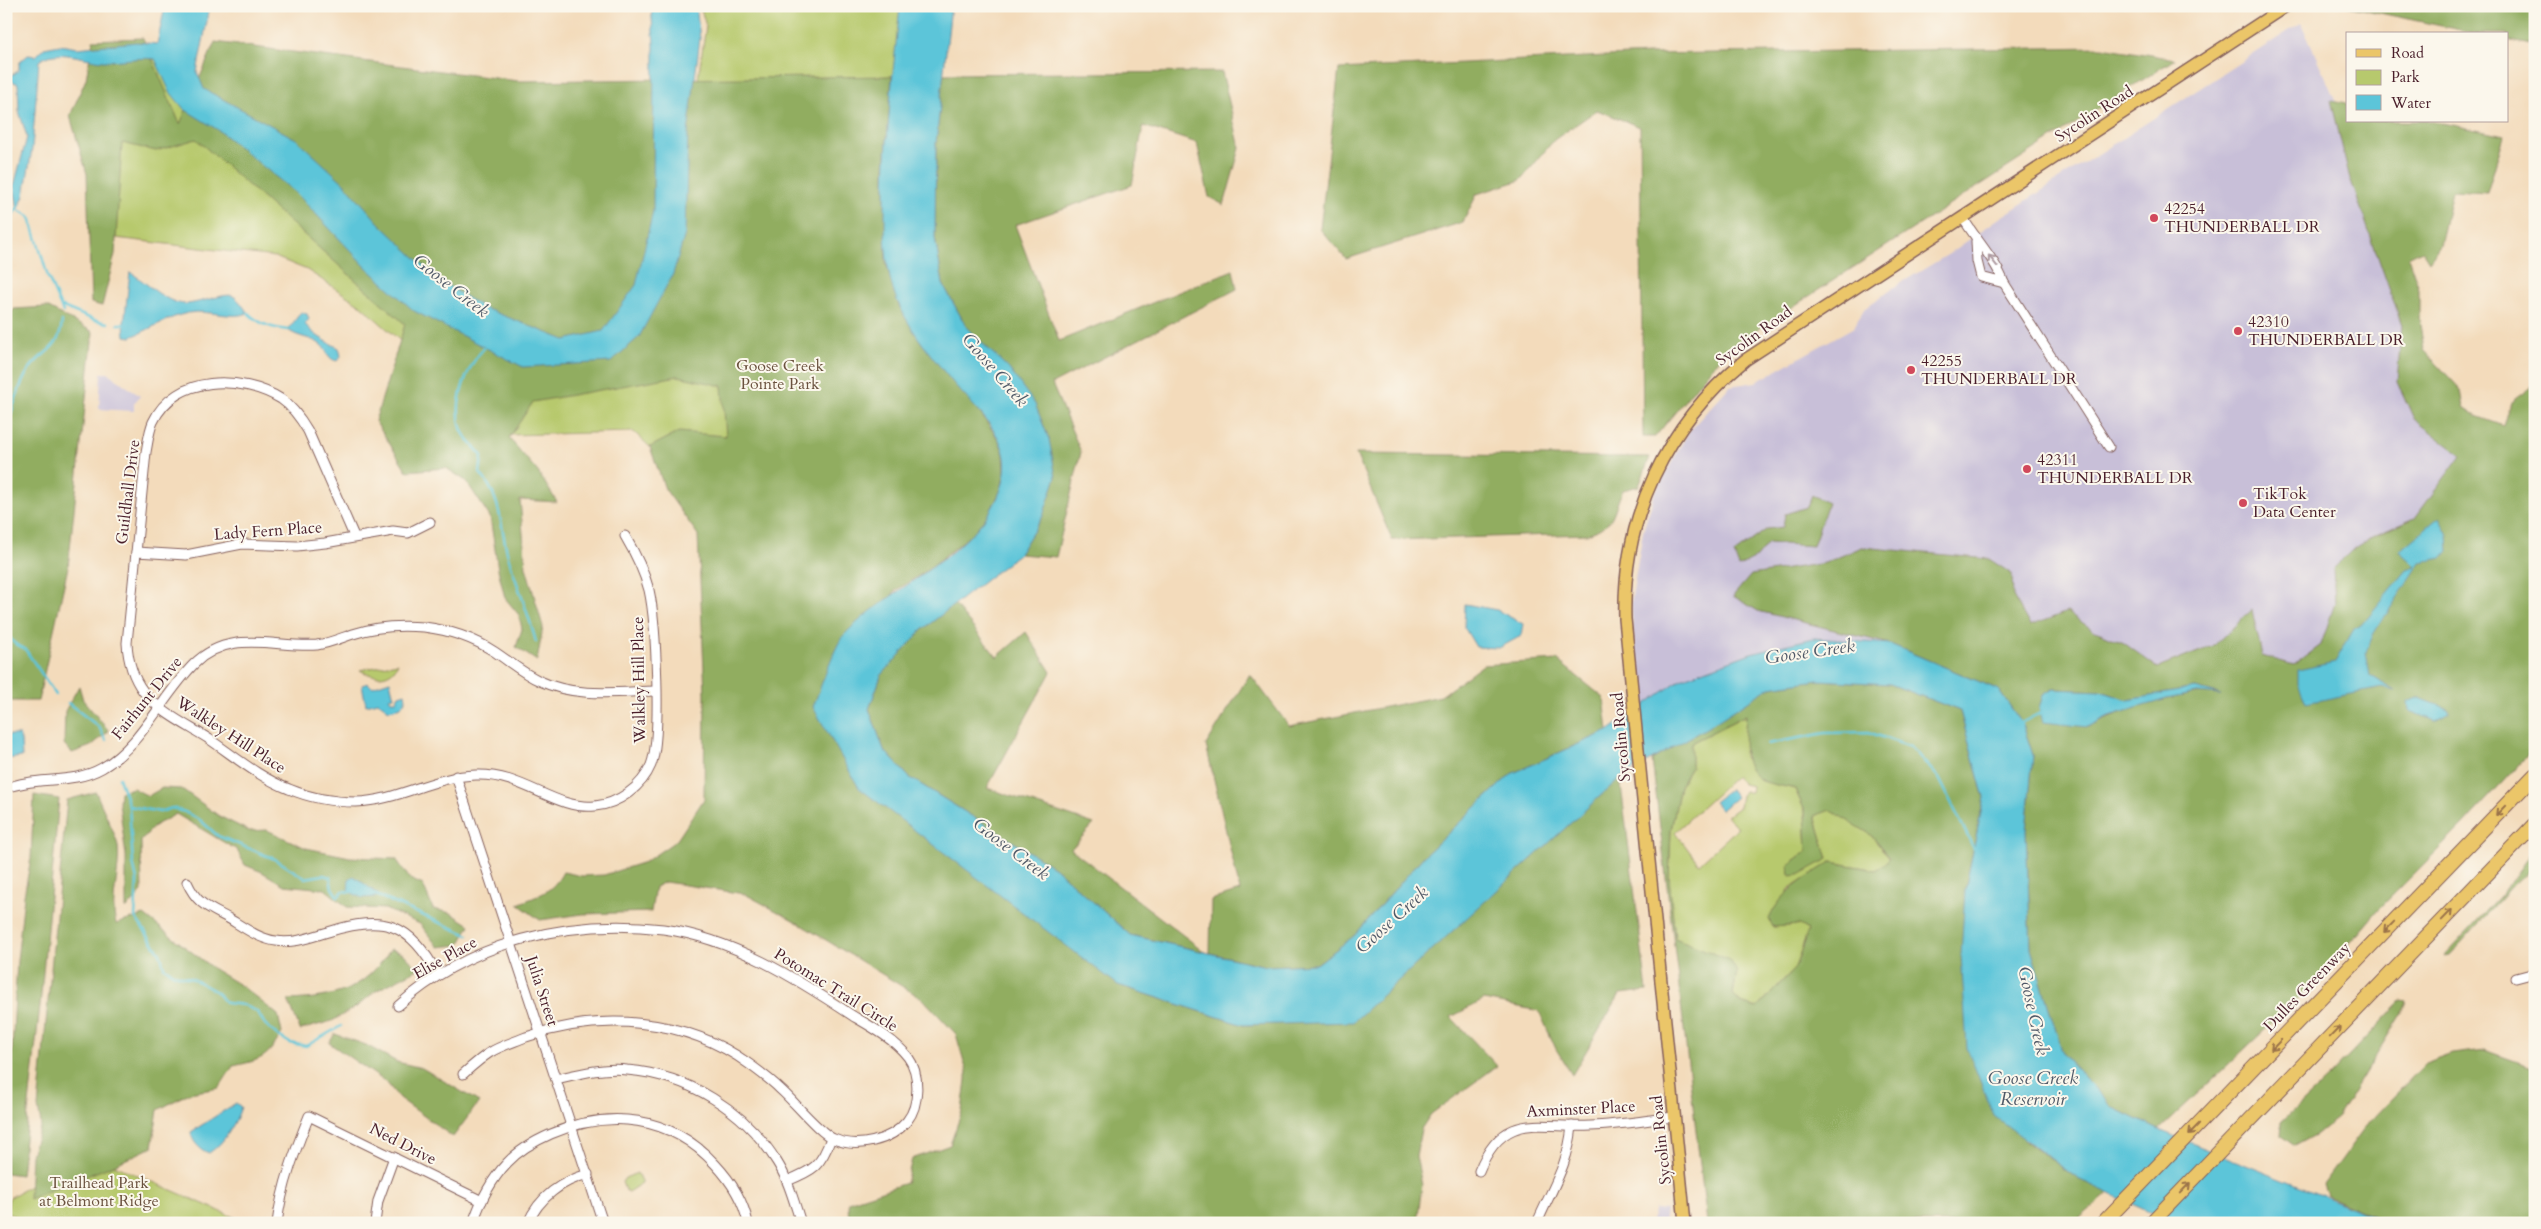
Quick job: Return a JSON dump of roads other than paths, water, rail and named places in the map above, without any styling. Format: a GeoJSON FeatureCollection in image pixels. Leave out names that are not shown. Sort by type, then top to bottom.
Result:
{"type":"FeatureCollection","features":[{"type":"Feature","properties":{"kind":"highway","name":"Dulles Greenway"},"geometry":{"type":"LineString","coordinates":[[2103,1223],[2535,775]]}},
{"type":"Feature","properties":{"kind":"highway"},"geometry":{"type":"LineString","coordinates":[[2151,1223],[2535,824]]}},
{"type":"Feature","properties":{"kind":"main road","name":"Sycolin Road"},"geometry":{"type":"LineString","coordinates":[[1685,1223],[1624,600],[1629,555],[1647,489],[1683,424],[1708,394],[1745,360],[2286,6]]}},
{"type":"Feature","properties":{"kind":"street"},"geometry":{"type":"LineString","coordinates":[[1963,218],[1976,240],[1997,266],[2004,284],[2109,446]]}},
{"type":"Feature","properties":{"kind":"street"},"geometry":{"type":"LineString","coordinates":[[1976,240],[1981,277],[2004,284]]}},
{"type":"Feature","properties":{"kind":"street","name":"Guildhall Drive"},"geometry":{"type":"LineString","coordinates":[[160,707],[138,683],[128,655],[146,452],[154,421],[171,400],[196,386],[225,382],[262,390],[281,399],[291,407],[308,431],[354,536]]}},
{"type":"Feature","properties":{"kind":"street","name":"Lady Fern Place"},"geometry":{"type":"LineString","coordinates":[[136,552],[186,555],[242,544],[297,546],[325,543],[354,536],[408,532],[430,522]]}},
{"type":"Feature","properties":{"kind":"street","name":"Walkley Hill Place"},"geometry":{"type":"LineString","coordinates":[[160,707],[270,780],[312,797],[354,802],[383,799],[456,776],[503,776],[573,805],[595,806],[613,802],[636,788],[651,766],[657,741],[650,597],[644,573],[625,536]]}},
{"type":"Feature","properties":{"kind":"street","name":"Fairhunt Drive"},"geometry":{"type":"LineString","coordinates":[[6,788],[30,780],[78,777],[102,768],[125,749],[196,662],[226,645],[254,641],[318,644],[376,628],[401,626],[442,630],[470,639],[495,652],[527,674],[553,686],[594,693],[656,691]]}},
{"type":"Feature","properties":{"kind":"street","name":"Julia Street"},"geometry":{"type":"LineString","coordinates":[[456,776],[603,1220]]}},
{"type":"Feature","properties":{"kind":"street"},"geometry":{"type":"LineString","coordinates":[[187,882],[194,898],[257,935],[274,941],[300,941],[364,923],[390,926],[403,931],[422,948],[438,975]]}},
{"type":"Feature","properties":{"kind":"street","name":"Potomac Trail Circle"},"geometry":{"type":"LineString","coordinates":[[510,943],[553,932],[581,928],[666,930],[710,940],[755,958],[836,1004],[889,1039],[909,1058],[916,1080],[916,1103],[907,1121],[890,1136],[849,1144],[831,1138]]}},
{"type":"Feature","properties":{"kind":"street","name":"Elise Place"},"geometry":{"type":"LineString","coordinates":[[398,1006],[438,975],[476,955],[510,943]]}},
{"type":"Feature","properties":{"kind":"street"},"geometry":{"type":"LineString","coordinates":[[2516,978],[2535,973]]}},
{"type":"Feature","properties":{"kind":"street"},"geometry":{"type":"LineString","coordinates":[[463,1074],[490,1052],[540,1033],[590,1022],[633,1023],[674,1029],[713,1042],[747,1062],[780,1088],[831,1138],[824,1159],[816,1167],[787,1181]]}},
{"type":"Feature","properties":{"kind":"street"},"geometry":{"type":"LineString","coordinates":[[556,1079],[583,1073],[626,1069],[677,1080],[697,1089],[730,1110],[754,1132],[777,1162],[787,1181],[801,1223]]}},
{"type":"Feature","properties":{"kind":"street","name":"Ned Drive"},"geometry":{"type":"LineString","coordinates":[[277,1223],[280,1202],[292,1157],[309,1116],[482,1201]]}},
{"type":"Feature","properties":{"kind":"street","name":"Axminster Place"},"geometry":{"type":"LineString","coordinates":[[1479,1171],[1490,1150],[1513,1130],[1535,1124],[1602,1126],[1675,1117]]}},
{"type":"Feature","properties":{"kind":"street"},"geometry":{"type":"LineString","coordinates":[[473,1223],[482,1201],[507,1162],[524,1148],[571,1126],[613,1118],[634,1120],[668,1129],[709,1157],[726,1175],[736,1190],[748,1223]]}},
{"type":"Feature","properties":{"kind":"street"},"geometry":{"type":"LineString","coordinates":[[1536,1223],[1563,1171],[1569,1150],[1572,1126]]}},
{"type":"Feature","properties":{"kind":"street"},"geometry":{"type":"LineString","coordinates":[[375,1223],[378,1201],[394,1157]]}},
{"type":"Feature","properties":{"kind":"street"},"geometry":{"type":"LineString","coordinates":[[528,1223],[539,1204],[557,1188],[574,1178],[588,1174]]}},
{"type":"Feature","properties":{"kind":"water"},"geometry":{"type":"Polygon","coordinates":[[[165,6],[210,6],[197,72],[204,89],[296,139],[344,183],[379,223],[439,280],[482,307],[565,340],[603,331],[636,285],[653,211],[654,45],[651,6],[696,6],[700,38],[688,133],[685,234],[673,274],[639,337],[611,362],[523,367],[414,311],[365,266],[297,194],[218,130],[184,109],[170,92],[155,59],[142,58],[104,61],[71,55],[54,55],[39,61],[32,149],[24,196],[18,210],[14,186],[27,137],[19,111],[18,84],[10,80],[6,75],[14,74],[19,70],[19,63],[28,55],[36,56],[44,48],[60,45],[77,48],[136,42],[157,44],[165,6]]]}},
{"type":"Feature","properties":{"kind":"water"},"geometry":{"type":"Polygon","coordinates":[[[900,6],[951,6],[936,143],[935,238],[943,284],[967,328],[1009,369],[1035,404],[1049,439],[1056,477],[1043,516],[1019,554],[922,630],[881,676],[869,709],[884,750],[909,777],[1055,868],[1130,935],[1266,966],[1317,964],[1354,936],[1424,856],[1511,774],[1608,731],[1681,679],[1751,653],[1814,638],[1890,644],[1999,690],[2023,725],[2033,755],[2026,831],[2031,949],[2063,1054],[2112,1107],[2159,1130],[2390,1223],[2173,1223],[2078,1179],[1994,1116],[1967,1048],[1961,955],[1965,890],[1984,798],[1960,711],[1890,684],[1818,680],[1770,687],[1708,727],[1620,778],[1353,1022],[1243,1025],[1118,985],[859,788],[813,707],[836,648],[844,635],[863,618],[931,568],[974,532],[990,511],[1001,489],[1005,466],[1004,453],[996,434],[918,337],[905,317],[891,284],[886,248],[885,185],[900,6]]]}},
{"type":"Feature","properties":{"kind":"water"},"geometry":{"type":"Polygon","coordinates":[[[130,272],[169,300],[189,304],[229,295],[237,299],[248,313],[235,315],[203,312],[188,313],[131,337],[125,336],[124,324],[130,272]]]}},
{"type":"Feature","properties":{"kind":"water"},"geometry":{"type":"Polygon","coordinates":[[[301,312],[307,314],[309,319],[305,324],[312,332],[339,348],[341,356],[337,361],[329,357],[323,347],[317,342],[296,335],[288,330],[301,312]]]}},
{"type":"Feature","properties":{"kind":"water"},"geometry":{"type":"Polygon","coordinates":[[[2439,517],[2448,536],[2449,551],[2443,558],[2421,562],[2374,633],[2366,652],[2370,676],[2396,691],[2382,688],[2306,703],[2298,684],[2298,670],[2335,662],[2354,629],[2361,625],[2407,570],[2416,567],[2399,551],[2439,517]]]}},
{"type":"Feature","properties":{"kind":"water"},"geometry":{"type":"Polygon","coordinates":[[[1465,604],[1497,610],[1523,624],[1521,636],[1499,648],[1476,647],[1464,627],[1465,604]]]}},
{"type":"Feature","properties":{"kind":"water"},"geometry":{"type":"Polygon","coordinates":[[[390,681],[394,697],[389,698],[391,701],[396,701],[399,695],[405,693],[406,699],[401,707],[389,710],[378,702],[366,705],[362,685],[368,683],[372,687],[390,681]]]}},
{"type":"Feature","properties":{"kind":"water"},"geometry":{"type":"Polygon","coordinates":[[[2195,688],[2221,695],[2197,693],[2167,699],[2109,716],[2088,727],[2043,722],[2039,709],[2043,695],[2053,689],[2101,691],[2128,700],[2195,688]]]}},
{"type":"Feature","properties":{"kind":"water"},"geometry":{"type":"Polygon","coordinates":[[[2417,697],[2448,709],[2450,713],[2436,721],[2409,711],[2408,701],[2417,697]]]}},
{"type":"Feature","properties":{"kind":"water"},"geometry":{"type":"Polygon","coordinates":[[[6,735],[19,735],[22,757],[6,759],[6,735]]]}},
{"type":"Feature","properties":{"kind":"water"},"geometry":{"type":"Polygon","coordinates":[[[1730,789],[1736,797],[1721,810],[1714,802],[1730,789]]]}},
{"type":"Feature","properties":{"kind":"water"},"geometry":{"type":"Polygon","coordinates":[[[354,876],[379,895],[377,897],[362,898],[348,891],[349,879],[354,876]]]}},
{"type":"Feature","properties":{"kind":"water"},"geometry":{"type":"Polygon","coordinates":[[[236,1103],[241,1107],[236,1120],[224,1139],[209,1153],[200,1148],[193,1139],[191,1132],[236,1103]]]}},
{"type":"Feature","properties":{"kind":"waterway"},"geometry":{"type":"LineString","coordinates":[[6,224],[18,207]]}},
{"type":"Feature","properties":{"kind":"waterway"},"geometry":{"type":"LineString","coordinates":[[18,210],[29,216],[31,220],[48,277],[63,312]]}},
{"type":"Feature","properties":{"kind":"waterway"},"geometry":{"type":"LineString","coordinates":[[63,307],[94,320],[108,323]]}},
{"type":"Feature","properties":{"kind":"waterway"},"geometry":{"type":"LineString","coordinates":[[248,313],[267,325],[288,330]]}},
{"type":"Feature","properties":{"kind":"waterway"},"geometry":{"type":"LineString","coordinates":[[6,427],[27,373],[55,343],[61,330],[62,321]]}},
{"type":"Feature","properties":{"kind":"waterway"},"geometry":{"type":"LineString","coordinates":[[118,324],[124,324]]}},
{"type":"Feature","properties":{"kind":"waterway"},"geometry":{"type":"LineString","coordinates":[[485,347],[478,355],[463,384],[460,396],[459,418],[464,435],[482,456],[480,473],[493,493],[508,556],[536,642]]}},
{"type":"Feature","properties":{"kind":"waterway"},"geometry":{"type":"LineString","coordinates":[[6,633],[14,643],[25,649],[56,695]]}},
{"type":"Feature","properties":{"kind":"waterway"},"geometry":{"type":"LineString","coordinates":[[68,703],[99,727],[106,740]]}},
{"type":"Feature","properties":{"kind":"waterway"},"geometry":{"type":"LineString","coordinates":[[2021,723],[2040,713]]}},
{"type":"Feature","properties":{"kind":"waterway"},"geometry":{"type":"LineString","coordinates":[[1767,744],[1825,733],[1868,732],[1911,747],[1939,778],[1974,849]]}},
{"type":"Feature","properties":{"kind":"waterway"},"geometry":{"type":"LineString","coordinates":[[119,778],[129,806],[133,863],[137,880],[135,917],[160,953],[164,967],[174,974],[193,979],[217,992],[226,1003],[244,1005],[257,1012],[265,1024],[290,1043],[306,1046],[341,1026]]}},
{"type":"Feature","properties":{"kind":"waterway"},"geometry":{"type":"LineString","coordinates":[[129,806],[160,812],[172,808],[185,812],[200,820],[218,836],[275,859],[305,878],[323,875],[330,877],[332,888],[338,897],[343,891],[351,892]]}},
{"type":"Feature","properties":{"kind":"waterway"},"geometry":{"type":"LineString","coordinates":[[376,895],[468,935]]}},
{"type":"Feature","properties":{"kind":"place","name":"42254 THUNDERBALL DR"},"geometry":{"type":"Point","coordinates":[2154,218]}},
{"type":"Feature","properties":{"kind":"place","name":"42310 THUNDERBALL DR"},"geometry":{"type":"Point","coordinates":[2238,331]}},
{"type":"Feature","properties":{"kind":"place","name":"42255 THUNDERBALL DR"},"geometry":{"type":"Point","coordinates":[1911,370]}},
{"type":"Feature","properties":{"kind":"place","name":"42311 THUNDERBALL DR"},"geometry":{"type":"Point","coordinates":[2027,469]}},
{"type":"Feature","properties":{"kind":"place","name":"TikTok Data Center"},"geometry":{"type":"Point","coordinates":[2243,503]}},
{"type":"Feature","properties":{"kind":"water label","name":"Goose Creek"},"geometry":{"type":"Point","coordinates":[451,286]}},
{"type":"Feature","properties":{"kind":"water label","name":"Goose Creek"},"geometry":{"type":"Point","coordinates":[995,370]}},
{"type":"Feature","properties":{"kind":"water label","name":"Goose Creek"},"geometry":{"type":"Point","coordinates":[1810,652]}},
{"type":"Feature","properties":{"kind":"water label","name":"Goose Creek"},"geometry":{"type":"Point","coordinates":[1011,849]}},
{"type":"Feature","properties":{"kind":"water label","name":"Goose Creek"},"geometry":{"type":"Point","coordinates":[1392,920]}},
{"type":"Feature","properties":{"kind":"water label","name":"Goose Creek"},"geometry":{"type":"Point","coordinates":[2033,1011]}},
{"type":"Feature","properties":{"kind":"water label","name":"Goose Creek Reservoir"},"geometry":{"type":"Point","coordinates":[2033,1088]}},
{"type":"Feature","properties":{"kind":"park label","name":"Goose Creek Pointe Park"},"geometry":{"type":"Point","coordinates":[780,375]}},
{"type":"Feature","properties":{"kind":"park label","name":"Trailhead Park at Belmont Ridge"},"geometry":{"type":"Point","coordinates":[99,1192]}}]}
